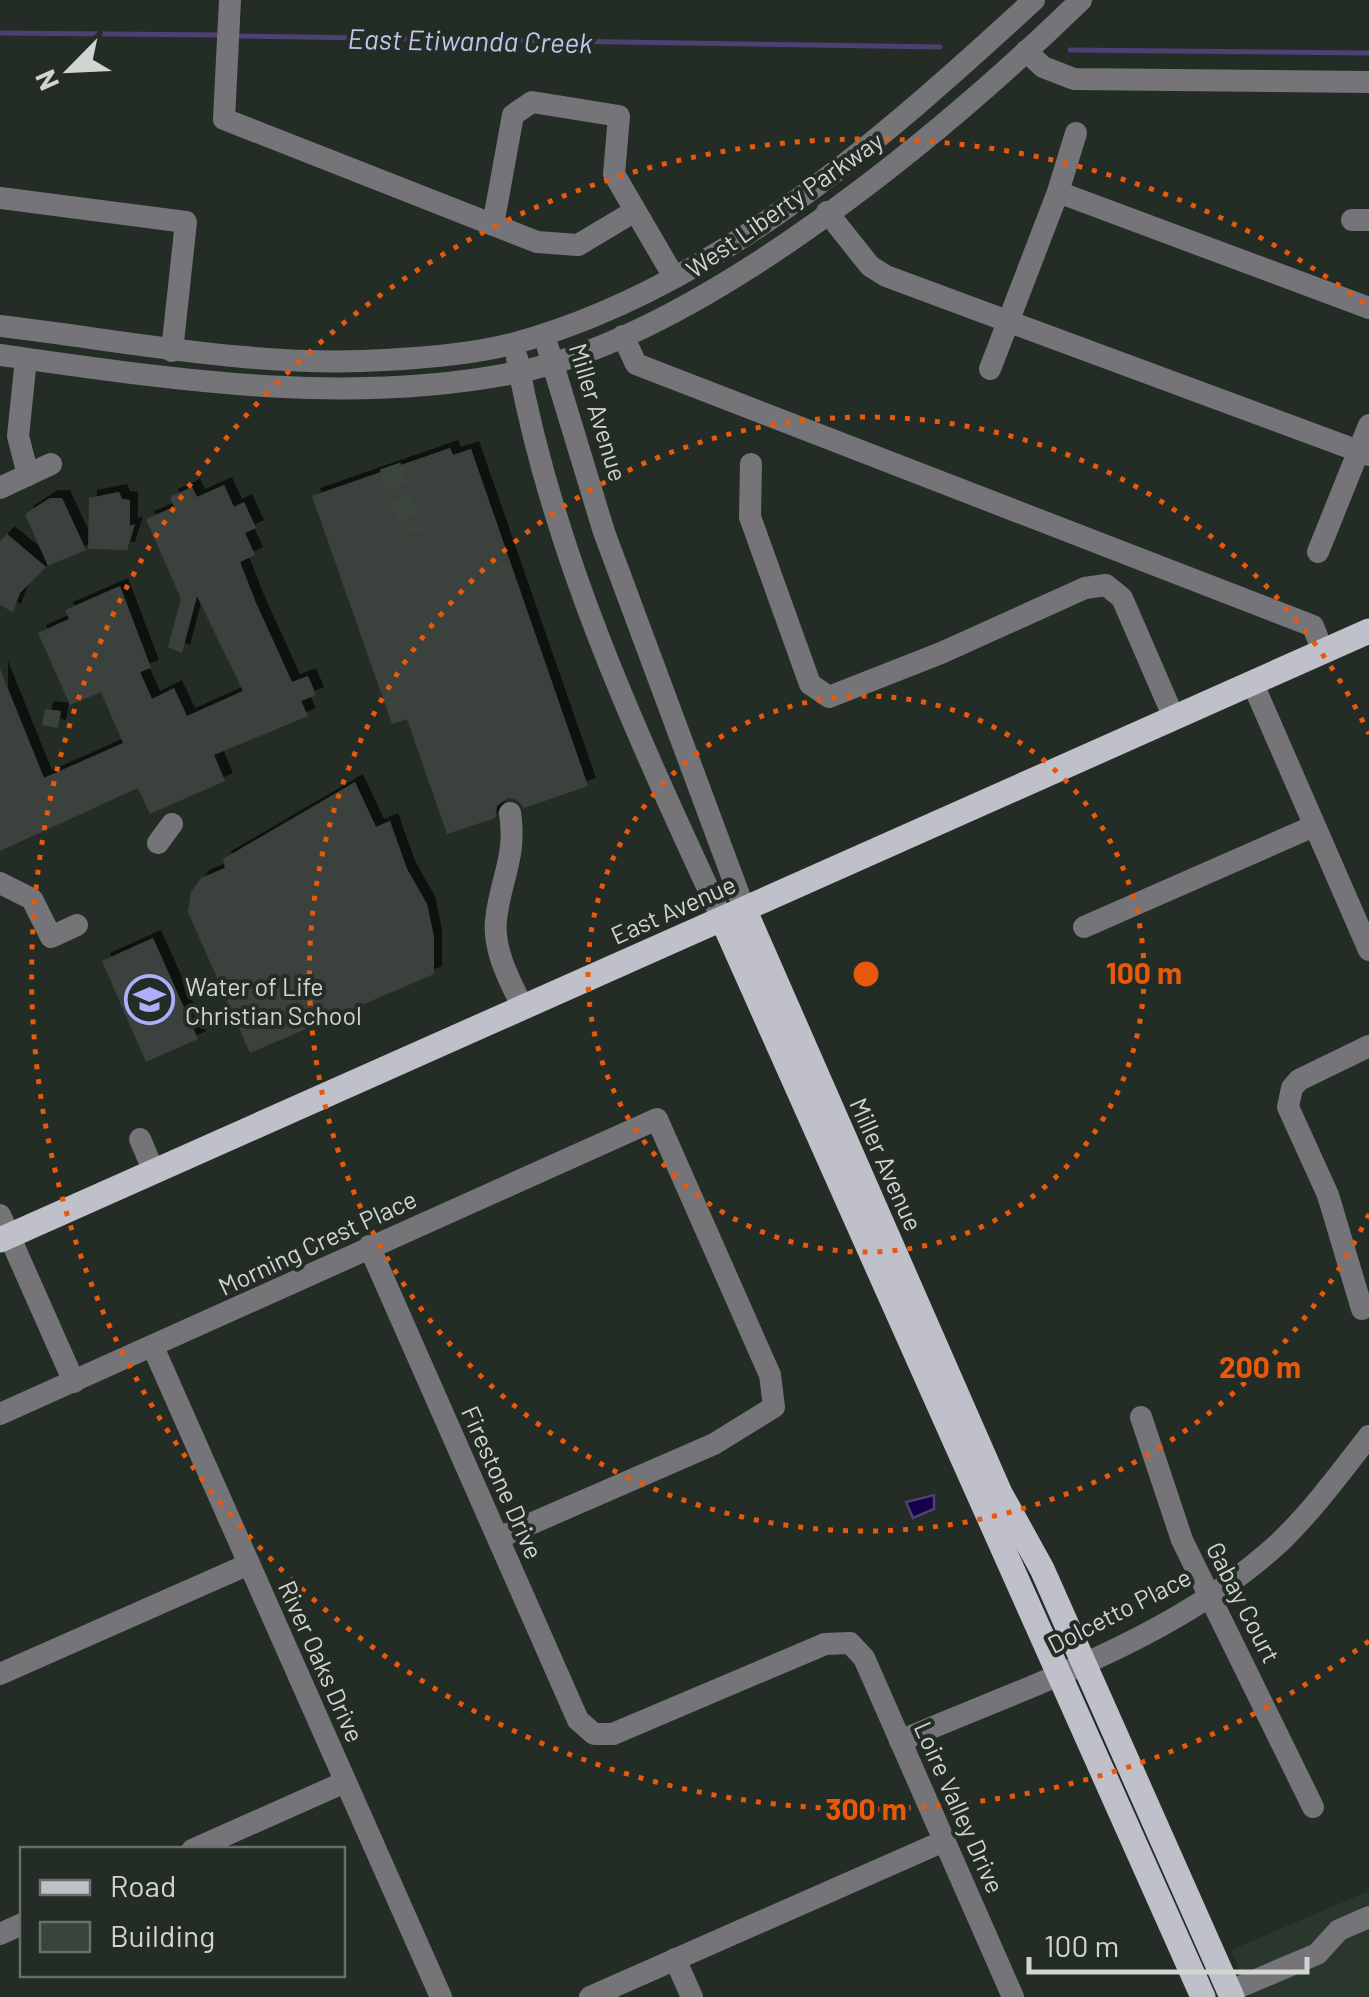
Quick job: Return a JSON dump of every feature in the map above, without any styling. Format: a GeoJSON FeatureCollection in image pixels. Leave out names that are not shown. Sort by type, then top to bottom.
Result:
{"type":"FeatureCollection","features":[{"type":"Feature","properties":{"kind":"main road","name":"East Avenue"},"geometry":{"type":"LineString","coordinates":[[3,1230],[154,1172],[1369,631]]}},
{"type":"Feature","properties":{"kind":"main road","name":"Miller Avenue"},"geometry":{"type":"LineString","coordinates":[[734,916],[1000,1493],[1084,1661],[1231,1994]]}},
{"type":"Feature","properties":{"kind":"main road","name":"Miller Avenue"},"geometry":{"type":"LineString","coordinates":[[734,916],[1058,1672],[1203,1997]]}},
{"type":"Feature","properties":{"kind":"street"},"geometry":{"type":"LineString","coordinates":[[230,0],[230,70],[224,119],[537,242],[578,246],[636,211]]}},
{"type":"Feature","properties":{"kind":"street","name":"West Liberty Parkway"},"geometry":{"type":"LineString","coordinates":[[0,326],[172,350],[347,361],[441,355],[514,343],[674,277],[828,174],[1034,0]]}},
{"type":"Feature","properties":{"kind":"street","name":"West Liberty Parkway"},"geometry":{"type":"LineString","coordinates":[[0,356],[175,380],[334,389],[432,385],[520,372],[552,362],[623,336],[697,299],[762,257],[961,108],[1080,0]]}},
{"type":"Feature","properties":{"kind":"street"},"geometry":{"type":"LineString","coordinates":[[1026,51],[1043,67],[1074,80],[1369,82]]}},
{"type":"Feature","properties":{"kind":"street"},"geometry":{"type":"LineString","coordinates":[[494,225],[513,115],[532,102],[619,116],[614,174],[674,277]]}},
{"type":"Feature","properties":{"kind":"street"},"geometry":{"type":"LineString","coordinates":[[990,369],[1058,192],[1076,133]]}},
{"type":"Feature","properties":{"kind":"street"},"geometry":{"type":"LineString","coordinates":[[762,257],[770,235],[830,192],[833,185],[828,174]]}},
{"type":"Feature","properties":{"kind":"street"},"geometry":{"type":"LineString","coordinates":[[1058,192],[1369,308]]}},
{"type":"Feature","properties":{"kind":"street"},"geometry":{"type":"LineString","coordinates":[[0,198],[186,222],[172,350]]}},
{"type":"Feature","properties":{"kind":"street"},"geometry":{"type":"LineString","coordinates":[[827,212],[870,266],[886,276],[1364,453]]}},
{"type":"Feature","properties":{"kind":"street","name":"Miller Avenue"},"geometry":{"type":"LineString","coordinates":[[544,333],[604,532],[734,916]]}},
{"type":"Feature","properties":{"kind":"street"},"geometry":{"type":"LineString","coordinates":[[623,336],[636,364],[1313,626],[1324,652]]}},
{"type":"Feature","properties":{"kind":"street","name":"Miller Avenue"},"geometry":{"type":"LineString","coordinates":[[514,343],[546,488],[586,608],[653,770],[734,916]]}},
{"type":"Feature","properties":{"kind":"street"},"geometry":{"type":"LineString","coordinates":[[26,359],[18,436],[28,474]]}},
{"type":"Feature","properties":{"kind":"street"},"geometry":{"type":"LineString","coordinates":[[1318,552],[1364,453],[1369,426]]}},
{"type":"Feature","properties":{"kind":"street"},"geometry":{"type":"LineString","coordinates":[[0,488],[52,464]]}},
{"type":"Feature","properties":{"kind":"street"},"geometry":{"type":"LineString","coordinates":[[750,464],[750,517],[810,684],[828,697],[941,654],[1085,588],[1106,586],[1122,598],[1174,718]]}},
{"type":"Feature","properties":{"kind":"street"},"geometry":{"type":"LineString","coordinates":[[1253,684],[1369,950]]}},
{"type":"Feature","properties":{"kind":"street"},"geometry":{"type":"LineString","coordinates":[[510,813],[512,862],[496,920],[497,946],[523,1008]]}},
{"type":"Feature","properties":{"kind":"street"},"geometry":{"type":"LineString","coordinates":[[1084,927],[1314,826]]}},
{"type":"Feature","properties":{"kind":"street"},"geometry":{"type":"LineString","coordinates":[[0,883],[32,899],[51,937],[77,925]]}},
{"type":"Feature","properties":{"kind":"street"},"geometry":{"type":"LineString","coordinates":[[1362,1309],[1328,1194],[1291,1116],[1289,1097],[1308,1073],[1369,1046]]}},
{"type":"Feature","properties":{"kind":"street","name":"Morning Crest Place"},"geometry":{"type":"LineString","coordinates":[[0,1414],[657,1119],[770,1375],[774,1407],[714,1444],[498,1538]]}},
{"type":"Feature","properties":{"kind":"street"},"geometry":{"type":"LineString","coordinates":[[140,1139],[154,1172]]}},
{"type":"Feature","properties":{"kind":"street"},"geometry":{"type":"LineString","coordinates":[[3,1230],[74,1382]]}},
{"type":"Feature","properties":{"kind":"street","name":"Firestone Drive"},"geometry":{"type":"LineString","coordinates":[[369,1246],[578,1720],[594,1734],[622,1732],[825,1644],[850,1642]]}},
{"type":"Feature","properties":{"kind":"street","name":"River Oaks Drive"},"geometry":{"type":"LineString","coordinates":[[153,1347],[441,1997]]}},
{"type":"Feature","properties":{"kind":"street","name":"Gabay Court"},"geometry":{"type":"LineString","coordinates":[[1140,1417],[1174,1520],[1313,1807]]}},
{"type":"Feature","properties":{"kind":"street","name":"Dolcetto Place"},"geometry":{"type":"LineString","coordinates":[[900,1741],[1084,1661],[1209,1597],[1279,1542],[1364,1452]]}},
{"type":"Feature","properties":{"kind":"street"},"geometry":{"type":"LineString","coordinates":[[0,1674],[249,1564]]}},
{"type":"Feature","properties":{"kind":"street","name":"Loire Valley Drive"},"geometry":{"type":"LineString","coordinates":[[850,1642],[864,1658],[1014,1997]]}},
{"type":"Feature","properties":{"kind":"street"},"geometry":{"type":"LineString","coordinates":[[199,1847],[345,1782]]}},
{"type":"Feature","properties":{"kind":"street"},"geometry":{"type":"LineString","coordinates":[[590,1997],[944,1841]]}},
{"type":"Feature","properties":{"kind":"street"},"geometry":{"type":"LineString","coordinates":[[1231,1994],[1318,1954],[1339,1930],[1369,1916]]}},
{"type":"Feature","properties":{"kind":"street"},"geometry":{"type":"LineString","coordinates":[[675,1959],[692,1997]]}},
{"type":"Feature","properties":{"kind":"shaded area"},"geometry":{"type":"Polygon","coordinates":[[[934,1495],[934,1509],[913,1518],[906,1502],[934,1495]]]}},
{"type":"Feature","properties":{"kind":"shaded area"},"geometry":{"type":"Polygon","coordinates":[[[1369,1891],[1369,1997],[1251,1997],[1231,1950],[1369,1891]]]}},
{"type":"Feature","properties":{"kind":"building"},"geometry":{"type":"Polygon","coordinates":[[[450,448],[453,455],[471,449],[588,786],[524,808],[517,800],[508,798],[497,806],[495,818],[447,834],[407,719],[392,724],[312,496],[450,448]]]}},
{"type":"Feature","properties":{"kind":"building"},"geometry":{"type":"Polygon","coordinates":[[[224,485],[234,507],[244,502],[256,528],[245,533],[255,555],[240,562],[292,682],[308,676],[316,695],[301,701],[308,716],[214,755],[225,781],[150,814],[138,788],[0,851],[0,669],[44,778],[123,743],[101,692],[70,705],[38,633],[69,619],[65,610],[120,586],[151,668],[140,672],[152,699],[174,688],[187,716],[243,691],[197,596],[182,653],[168,647],[181,599],[146,519],[174,507],[170,497],[192,487],[197,497],[224,485]]]}},
{"type":"Feature","properties":{"kind":"building"},"geometry":{"type":"Polygon","coordinates":[[[119,492],[122,499],[130,500],[130,526],[135,524],[127,550],[88,549],[89,498],[119,492]]]}},
{"type":"Feature","properties":{"kind":"building"},"geometry":{"type":"Polygon","coordinates":[[[50,498],[62,498],[86,550],[48,566],[25,514],[50,498]]]}},
{"type":"Feature","properties":{"kind":"building"},"geometry":{"type":"Polygon","coordinates":[[[7,534],[46,567],[20,593],[13,612],[0,605],[0,541],[7,534]]]}},
{"type":"Feature","properties":{"kind":"building"},"geometry":{"type":"Polygon","coordinates":[[[45,709],[61,711],[58,728],[42,725],[45,709]]]}},
{"type":"Feature","properties":{"kind":"building"},"geometry":{"type":"Polygon","coordinates":[[[355,782],[376,827],[390,821],[407,869],[427,904],[434,937],[434,974],[250,1053],[188,912],[191,892],[201,878],[225,868],[223,859],[355,782]]]}},
{"type":"Feature","properties":{"kind":"building","name":"Water of Life Christian School"},"geometry":{"type":"Polygon","coordinates":[[[153,938],[198,1039],[146,1062],[102,961],[153,938]]]}},
{"type":"Feature","properties":{"kind":"waterway","name":"East Etiwanda Creek"},"geometry":{"type":"LineString","coordinates":[[0,33],[222,35]]}},
{"type":"Feature","properties":{"kind":"waterway","name":"East Etiwanda Creek"},"geometry":{"type":"LineString","coordinates":[[233,36],[940,47]]}},
{"type":"Feature","properties":{"kind":"waterway","name":"East Etiwanda Creek"},"geometry":{"type":"LineString","coordinates":[[1070,50],[1369,53]]}},
{"type":"Feature","properties":{"kind":"tunnel"},"geometry":{"type":"LineString","coordinates":[[390,466],[413,533]]}},
{"type":"Feature","properties":{"kind":"place","name":"Water of Life Christian School"},"geometry":{"type":"Point","coordinates":[150,1000]}}]}
